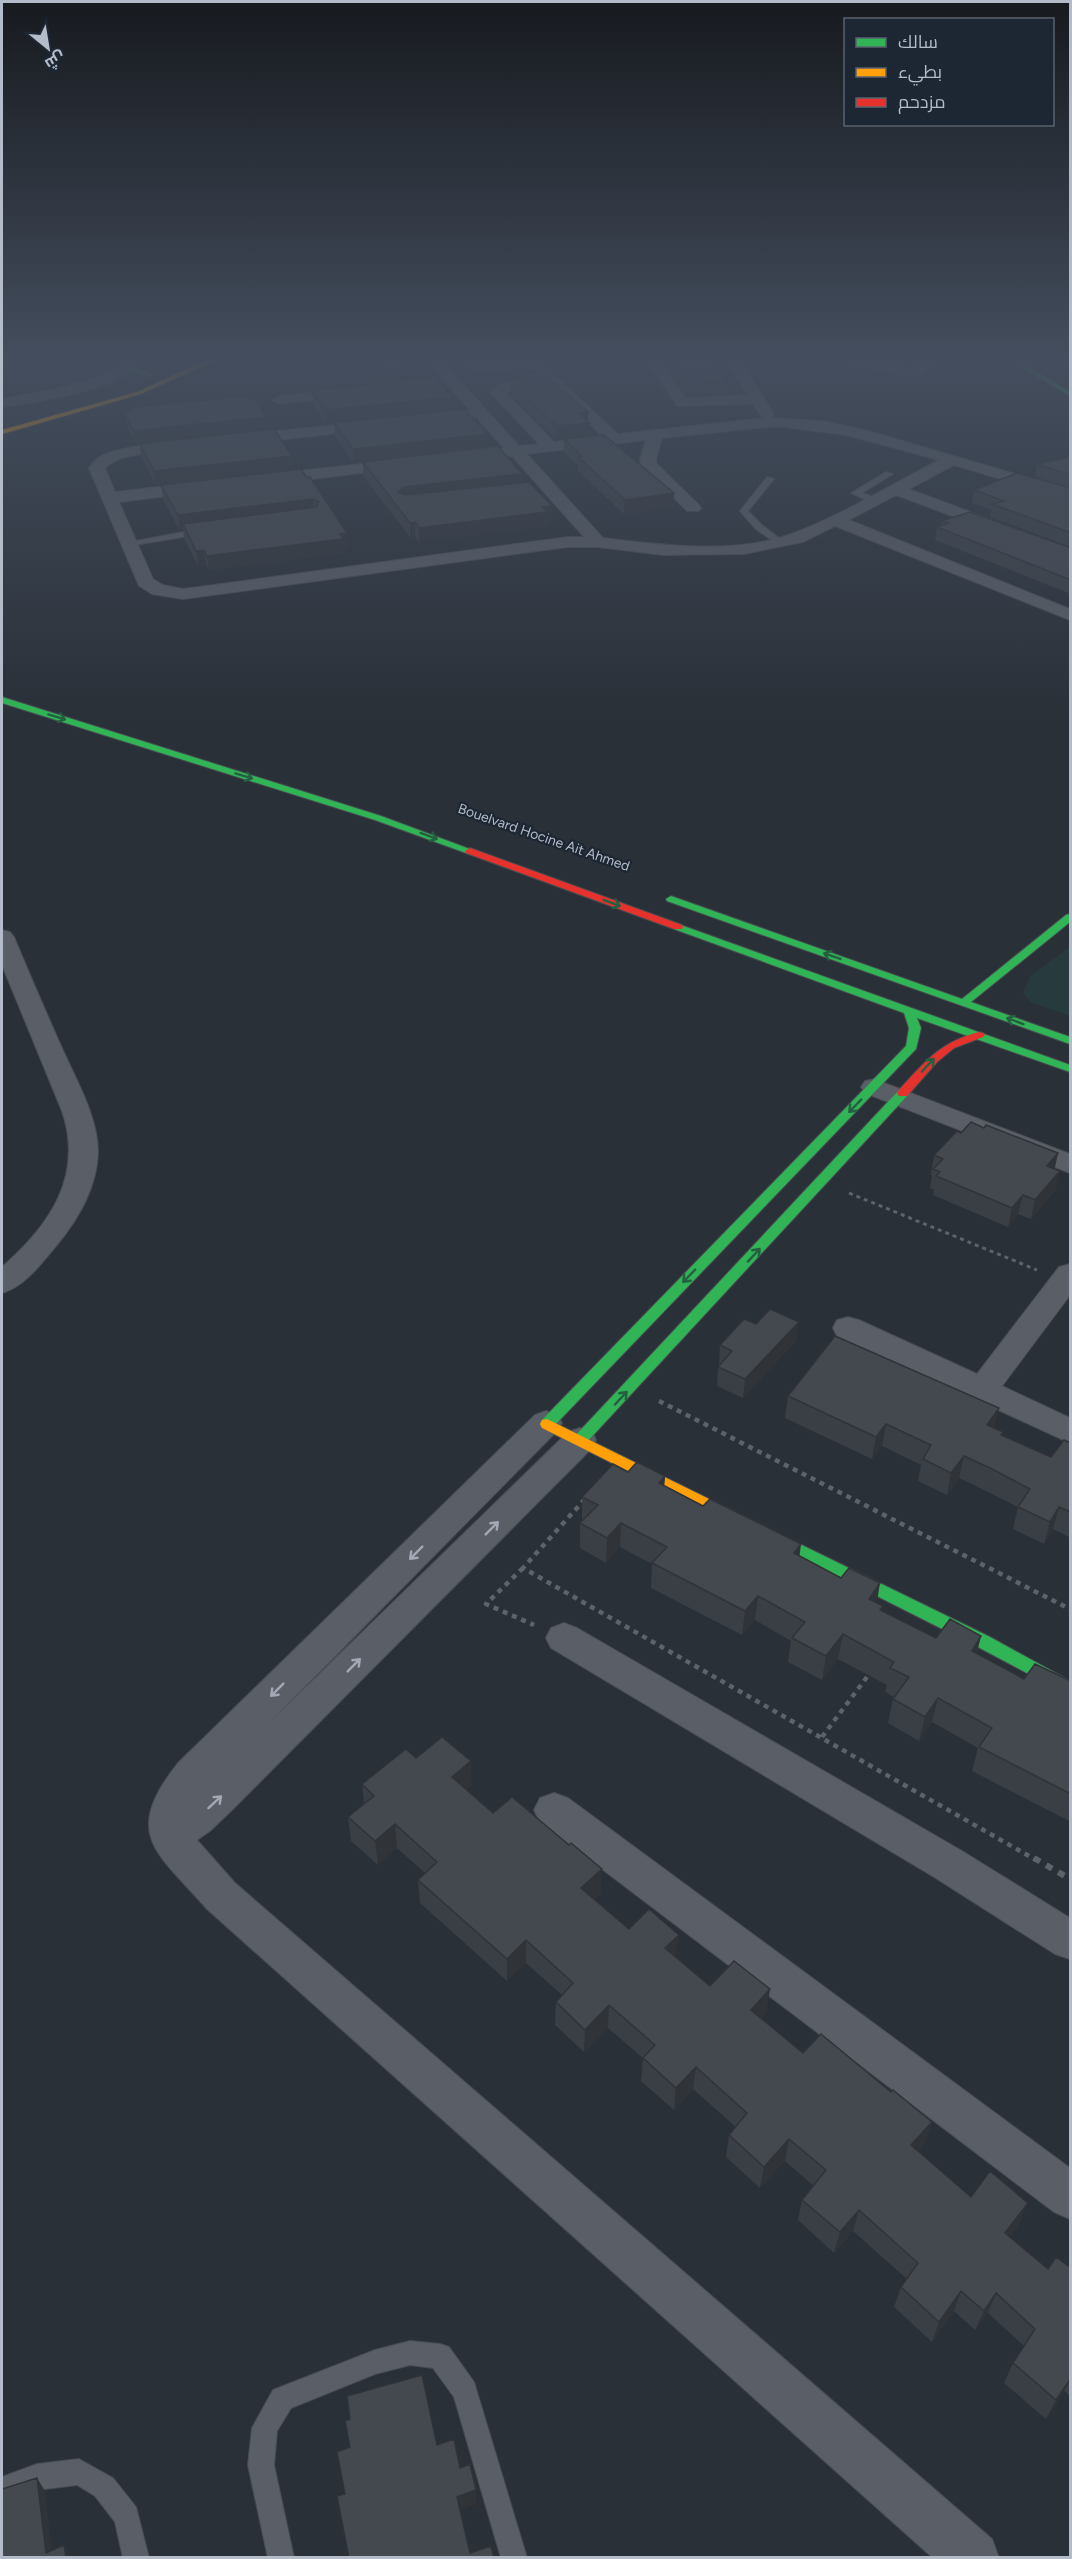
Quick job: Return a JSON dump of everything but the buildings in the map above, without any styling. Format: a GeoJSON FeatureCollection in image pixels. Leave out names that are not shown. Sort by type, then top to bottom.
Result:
{"type":"FeatureCollection","features":[{"type":"Feature","properties":{"kind":"main road"},"geometry":{"type":"LineString","coordinates":[[2,700],[378,818],[1071,1069]]}},
{"type":"Feature","properties":{"kind":"main road"},"geometry":{"type":"LineString","coordinates":[[658,895],[1071,1041]]}},
{"type":"Feature","properties":{"kind":"main road"},"geometry":{"type":"LineString","coordinates":[[963,1003],[1071,917]]}},
{"type":"Feature","properties":{"kind":"main road"},"geometry":{"type":"LineString","coordinates":[[909,1010],[915,1023],[916,1035],[912,1047],[546,1423],[984,1642],[1071,1689]]}},
{"type":"Feature","properties":{"kind":"main road"},"geometry":{"type":"LineString","coordinates":[[580,1440],[822,1182],[940,1052],[979,1035]]}},
{"type":"Feature","properties":{"kind":"street"},"geometry":{"type":"LineString","coordinates":[[101,477],[148,585],[158,590],[183,594],[555,543],[598,542],[663,550],[744,549],[797,538],[873,500],[892,481],[902,477]]}},
{"type":"Feature","properties":{"kind":"street"},"geometry":{"type":"LineString","coordinates":[[249,482],[289,477]]}},
{"type":"Feature","properties":{"kind":"street"},"geometry":{"type":"LineString","coordinates":[[535,477],[544,490],[598,542]]}},
{"type":"Feature","properties":{"kind":"street"},"geometry":{"type":"LineString","coordinates":[[662,477],[693,508]]}},
{"type":"Feature","properties":{"kind":"street"},"geometry":{"type":"LineString","coordinates":[[1010,477],[1071,495]]}},
{"type":"Feature","properties":{"kind":"street"},"geometry":{"type":"LineString","coordinates":[[976,479],[1060,509]]}},
{"type":"Feature","properties":{"kind":"street"},"geometry":{"type":"LineString","coordinates":[[892,481],[1071,555]]}},
{"type":"Feature","properties":{"kind":"street"},"geometry":{"type":"LineString","coordinates":[[109,498],[214,486]]}},
{"type":"Feature","properties":{"kind":"street"},"geometry":{"type":"LineString","coordinates":[[940,492],[1071,541]]}},
{"type":"Feature","properties":{"kind":"street"},"geometry":{"type":"LineString","coordinates":[[835,520],[1071,615]]}},
{"type":"Feature","properties":{"kind":"street"},"geometry":{"type":"LineString","coordinates":[[2,937],[82,1130],[83,1161],[75,1194],[56,1228],[27,1262],[2,1284]]}},
{"type":"Feature","properties":{"kind":"street"},"geometry":{"type":"LineString","coordinates":[[874,1087],[1071,1164]]}},
{"type":"Feature","properties":{"kind":"street"},"geometry":{"type":"LineString","coordinates":[[982,1390],[1068,1278]]}},
{"type":"Feature","properties":{"kind":"street"},"geometry":{"type":"LineString","coordinates":[[848,1328],[1071,1431]]}},
{"type":"Feature","properties":{"kind":"street"},"geometry":{"type":"LineString","coordinates":[[546,1423],[192,1775],[171,1803],[166,1827],[169,1837],[221,1896],[973,2558]]}},
{"type":"Feature","properties":{"kind":"street"},"geometry":{"type":"LineString","coordinates":[[169,1837],[196,1819],[219,1797],[580,1440]]}},
{"type":"Feature","properties":{"kind":"street"},"geometry":{"type":"LineString","coordinates":[[564,1638],[928,1852],[1071,1940]]}},
{"type":"Feature","properties":{"kind":"street"},"geometry":{"type":"LineString","coordinates":[[554,1810],[1071,2196]]}},
{"type":"Feature","properties":{"kind":"lane"},"geometry":{"type":"LineString","coordinates":[[770,479],[744,511],[759,527],[780,543]]}},
{"type":"Feature","properties":{"kind":"lane"},"geometry":{"type":"LineString","coordinates":[[129,543],[219,529]]}},
{"type":"Feature","properties":{"kind":"lane"},"geometry":{"type":"LineString","coordinates":[[281,2558],[261,2465],[265,2428],[282,2399],[375,2362],[410,2353],[440,2356],[465,2391],[514,2558]]}},
{"type":"Feature","properties":{"kind":"lane"},"geometry":{"type":"LineString","coordinates":[[2,2490],[37,2477],[79,2472],[105,2487],[127,2516],[136,2558]]}},
{"type":"Feature","properties":{"kind":"path"},"geometry":{"type":"LineString","coordinates":[[822,1182],[1068,1278]]}},
{"type":"Feature","properties":{"kind":"path"},"geometry":{"type":"LineString","coordinates":[[631,1387],[1071,1609]]}},
{"type":"Feature","properties":{"kind":"path"},"geometry":{"type":"LineString","coordinates":[[564,1638],[486,1604],[523,1568],[621,1459]]}},
{"type":"Feature","properties":{"kind":"path"},"geometry":{"type":"LineString","coordinates":[[523,1568],[1071,1880]]}},
{"type":"Feature","properties":{"kind":"path"},"geometry":{"type":"LineString","coordinates":[[822,1737],[877,1664]]}},
{"type":"Feature","properties":{"kind":"green space"},"geometry":{"type":"Polygon","coordinates":[[[1070,947],[1070,1016],[1030,1002],[1023,993],[1030,976],[1070,947]]]}},
{"type":"Feature","properties":{"kind":"traffic: fast"},"geometry":{"type":"LineString","coordinates":[[2,700],[378,818],[470,851]]}},
{"type":"Feature","properties":{"kind":"traffic: fast"},"geometry":{"type":"LineString","coordinates":[[671,899],[1070,1041]]}},
{"type":"Feature","properties":{"kind":"traffic: fast"},"geometry":{"type":"LineString","coordinates":[[963,1003],[1070,917]]}},
{"type":"Feature","properties":{"kind":"traffic: fast"},"geometry":{"type":"LineString","coordinates":[[678,927],[1070,1069]]}},
{"type":"Feature","properties":{"kind":"traffic: fast"},"geometry":{"type":"LineString","coordinates":[[547,1424],[912,1047],[915,1028],[909,1010]]}},
{"type":"Feature","properties":{"kind":"traffic: fast"},"geometry":{"type":"LineString","coordinates":[[580,1440],[903,1093]]}},
{"type":"Feature","properties":{"kind":"traffic: fast"},"geometry":{"type":"LineString","coordinates":[[771,1536],[984,1642],[1070,1689]]}},
{"type":"Feature","properties":{"kind":"traffic: slow"},"geometry":{"type":"LineString","coordinates":[[547,1424],[771,1536]]}},
{"type":"Feature","properties":{"kind":"traffic: jam"},"geometry":{"type":"LineString","coordinates":[[470,851],[678,927]]}},
{"type":"Feature","properties":{"kind":"traffic: jam"},"geometry":{"type":"LineString","coordinates":[[903,1093],[933,1060],[950,1046],[979,1035]]}}]}
